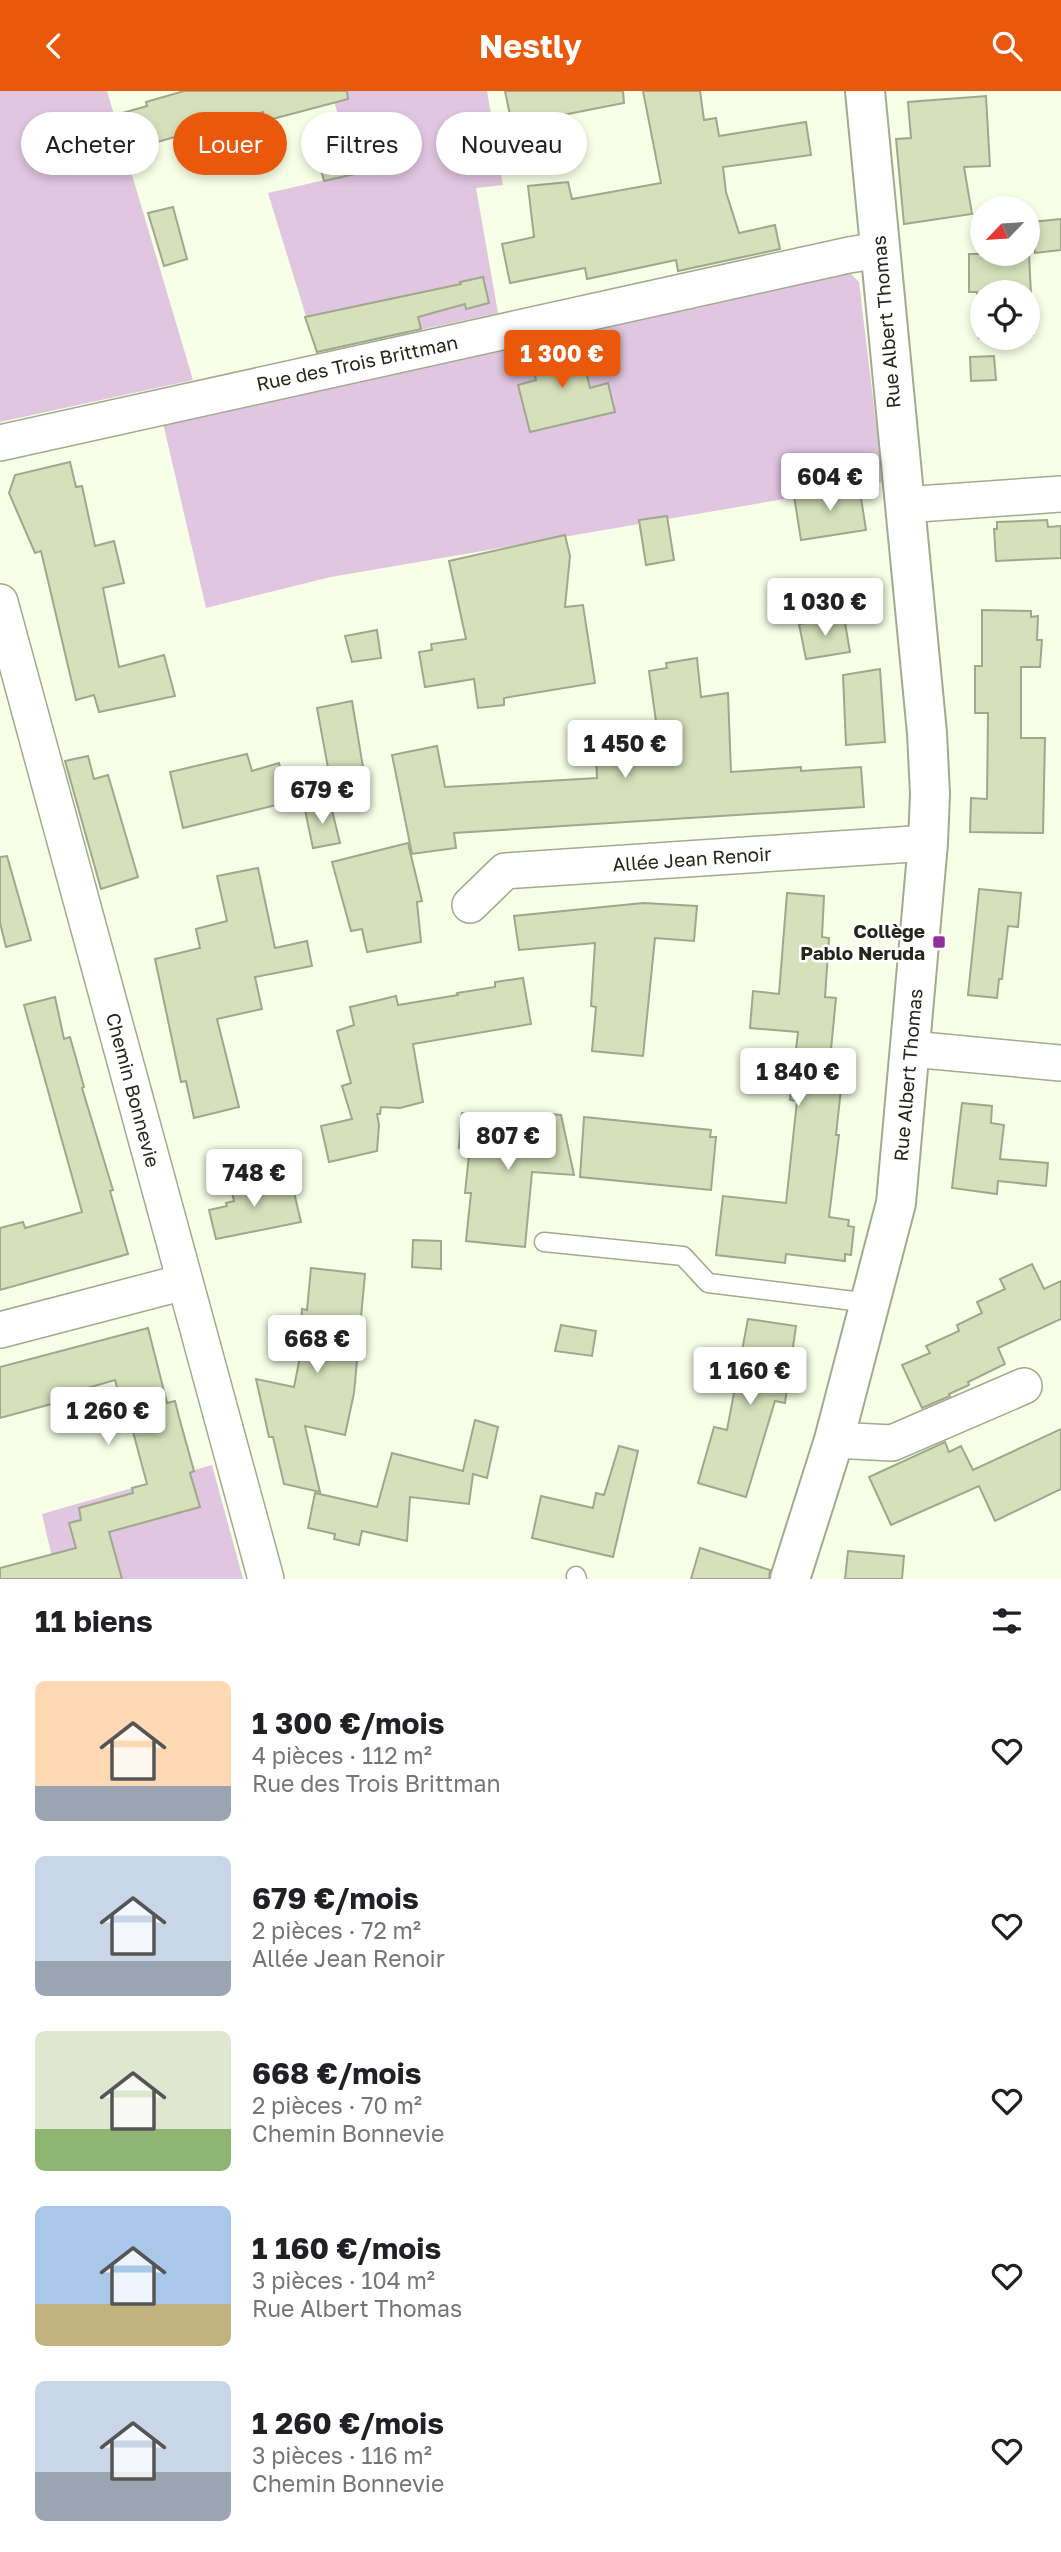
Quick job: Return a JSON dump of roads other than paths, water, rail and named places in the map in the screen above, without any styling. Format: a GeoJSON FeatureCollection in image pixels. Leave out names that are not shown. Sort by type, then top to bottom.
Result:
{"type":"FeatureCollection","features":[{"type":"Feature","properties":{"kind":"street","name":"Rue Albert Thomas"},"geometry":{"type":"LineString","coordinates":[[790,1579],[834,1440],[896,1203],[928,843],[930,794],[927,733],[863,93]]}},
{"type":"Feature","properties":{"kind":"street","name":"Rue des Trois Brittman"},"geometry":{"type":"LineString","coordinates":[[0,443],[879,250]]}},
{"type":"Feature","properties":{"kind":"street"},"geometry":{"type":"LineString","coordinates":[[904,505],[1061,495]]}},
{"type":"Feature","properties":{"kind":"street","name":"Chemin Bonnevie"},"geometry":{"type":"LineString","coordinates":[[0,602],[266,1579]]}},
{"type":"Feature","properties":{"kind":"street","name":"Allée Jean Renoir"},"geometry":{"type":"LineString","coordinates":[[470,905],[505,871],[928,843]]}},
{"type":"Feature","properties":{"kind":"street"},"geometry":{"type":"LineString","coordinates":[[911,1049],[1061,1063]]}},
{"type":"Feature","properties":{"kind":"street"},"geometry":{"type":"LineString","coordinates":[[0,1330],[184,1282]]}},
{"type":"Feature","properties":{"kind":"street"},"geometry":{"type":"LineString","coordinates":[[834,1440],[892,1443],[1024,1386]]}},
{"type":"Feature","properties":{"kind":"lane"},"geometry":{"type":"LineString","coordinates":[[544,1242],[683,1256],[708,1283],[870,1303]]}},
{"type":"Feature","properties":{"kind":"place","name":"Collège Pablo Neruda"},"geometry":{"type":"Point","coordinates":[939,942]}}]}
